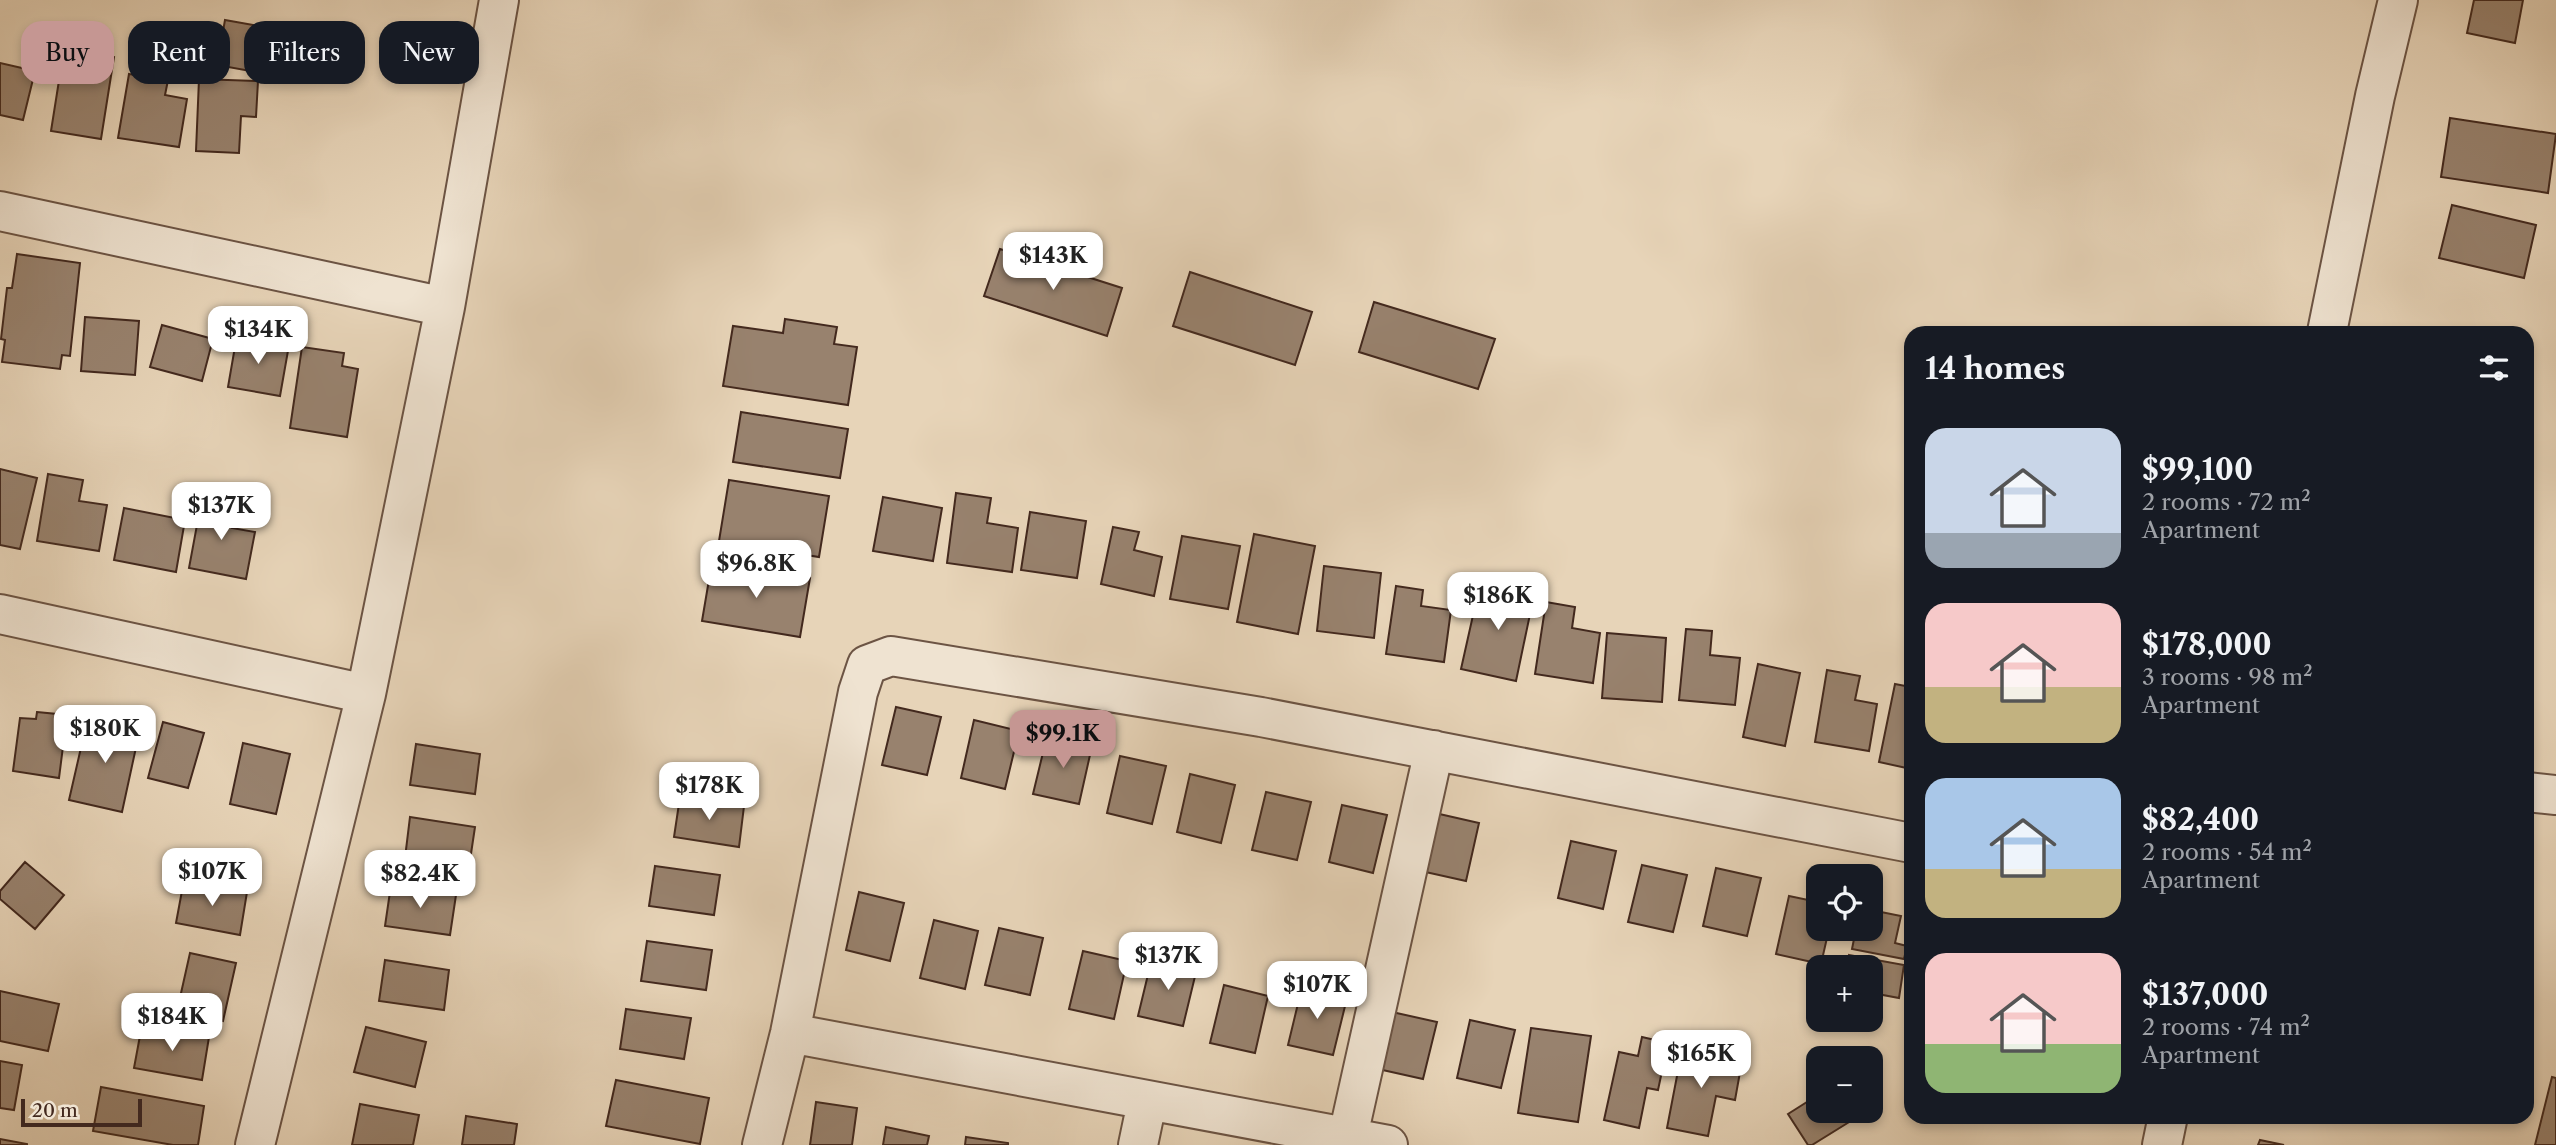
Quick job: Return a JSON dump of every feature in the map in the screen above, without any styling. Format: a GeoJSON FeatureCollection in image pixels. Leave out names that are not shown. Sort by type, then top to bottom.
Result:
{"type":"FeatureCollection","features":[{"type":"Feature","properties":{"kind":"street"},"geometry":{"type":"LineString","coordinates":[[255,1145],[366,694],[444,307],[499,0]]}},
{"type":"Feature","properties":{"kind":"street"},"geometry":{"type":"LineString","coordinates":[[2328,326],[2375,96],[2398,0]]}},
{"type":"Feature","properties":{"kind":"street"},"geometry":{"type":"LineString","coordinates":[[0,211],[444,307]]}},
{"type":"Feature","properties":{"kind":"street"},"geometry":{"type":"LineString","coordinates":[[0,614],[366,694]]}},
{"type":"Feature","properties":{"kind":"street"},"geometry":{"type":"LineString","coordinates":[[762,1145],[790,1033],[858,692],[867,665],[891,656],[1261,717],[1904,841]]}},
{"type":"Feature","properties":{"kind":"street"},"geometry":{"type":"LineString","coordinates":[[1348,1136],[1434,750]]}},
{"type":"Feature","properties":{"kind":"street"},"geometry":{"type":"LineString","coordinates":[[2534,793],[2556,795]]}},
{"type":"Feature","properties":{"kind":"street"},"geometry":{"type":"LineString","coordinates":[[790,1033],[1147,1102],[1388,1145]]}},
{"type":"Feature","properties":{"kind":"street"},"geometry":{"type":"LineString","coordinates":[[1138,1145],[1147,1102]]}},
{"type":"Feature","properties":{"kind":"street"},"geometry":{"type":"LineString","coordinates":[[2162,1145],[2166,1124]]}},
{"type":"Feature","properties":{"kind":"building"},"geometry":{"type":"Polygon","coordinates":[[[2474,0],[2523,0],[2515,43],[2467,33],[2474,0]]]}},
{"type":"Feature","properties":{"kind":"building"},"geometry":{"type":"Polygon","coordinates":[[[225,20],[244,23],[244,70],[230,67],[230,21],[225,20]]]}},
{"type":"Feature","properties":{"kind":"building"},"geometry":{"type":"Polygon","coordinates":[[[0,63],[21,68],[21,84],[32,84],[23,120],[0,115],[0,63]]]}},
{"type":"Feature","properties":{"kind":"building"},"geometry":{"type":"Polygon","coordinates":[[[128,80],[128,84],[167,84],[165,95],[187,99],[179,147],[118,138],[128,80]]]}},
{"type":"Feature","properties":{"kind":"building"},"geometry":{"type":"Polygon","coordinates":[[[230,80],[258,84],[256,117],[241,116],[239,153],[196,151],[199,84],[230,84],[230,80]]]}},
{"type":"Feature","properties":{"kind":"building"},"geometry":{"type":"Polygon","coordinates":[[[58,84],[110,84],[101,139],[51,131],[58,84]]]}},
{"type":"Feature","properties":{"kind":"building"},"geometry":{"type":"Polygon","coordinates":[[[2450,118],[2556,134],[2548,193],[2441,177],[2450,118]]]}},
{"type":"Feature","properties":{"kind":"building"},"geometry":{"type":"Polygon","coordinates":[[[2452,205],[2536,225],[2524,278],[2439,258],[2452,205]]]}},
{"type":"Feature","properties":{"kind":"building"},"geometry":{"type":"Polygon","coordinates":[[[1000,249],[1122,288],[1107,336],[984,296],[1000,249]]]}},
{"type":"Feature","properties":{"kind":"building"},"geometry":{"type":"Polygon","coordinates":[[[17,254],[80,263],[70,356],[62,355],[60,369],[2,362],[5,340],[1,339],[7,288],[12,288],[17,254]]]}},
{"type":"Feature","properties":{"kind":"building"},"geometry":{"type":"Polygon","coordinates":[[[1190,272],[1312,312],[1295,365],[1173,326],[1190,272]]]}},
{"type":"Feature","properties":{"kind":"building"},"geometry":{"type":"Polygon","coordinates":[[[1374,302],[1495,339],[1478,389],[1359,352],[1374,302]]]}},
{"type":"Feature","properties":{"kind":"building"},"geometry":{"type":"Polygon","coordinates":[[[85,317],[139,321],[135,375],[81,371],[85,317]]]}},
{"type":"Feature","properties":{"kind":"building"},"geometry":{"type":"Polygon","coordinates":[[[785,319],[837,327],[834,344],[857,347],[848,405],[723,386],[733,326],[783,333],[785,319]]]}},
{"type":"Feature","properties":{"kind":"building"},"geometry":{"type":"Polygon","coordinates":[[[162,325],[213,339],[202,381],[150,367],[162,325]]]}},
{"type":"Feature","properties":{"kind":"building"},"geometry":{"type":"Polygon","coordinates":[[[237,335],[289,345],[280,396],[228,387],[237,335]]]}},
{"type":"Feature","properties":{"kind":"building"},"geometry":{"type":"Polygon","coordinates":[[[302,347],[344,353],[342,366],[358,369],[347,437],[290,428],[302,347]]]}},
{"type":"Feature","properties":{"kind":"building"},"geometry":{"type":"Polygon","coordinates":[[[741,412],[848,429],[840,478],[733,462],[741,412]]]}},
{"type":"Feature","properties":{"kind":"building"},"geometry":{"type":"Polygon","coordinates":[[[0,469],[37,478],[20,549],[0,545],[0,469]]]}},
{"type":"Feature","properties":{"kind":"building"},"geometry":{"type":"Polygon","coordinates":[[[48,474],[83,480],[79,501],[107,505],[99,551],[37,541],[48,474]]]}},
{"type":"Feature","properties":{"kind":"building"},"geometry":{"type":"Polygon","coordinates":[[[729,480],[829,496],[819,557],[719,541],[729,480]]]}},
{"type":"Feature","properties":{"kind":"building"},"geometry":{"type":"Polygon","coordinates":[[[956,493],[991,498],[987,523],[1018,528],[1012,572],[947,563],[956,493]]]}},
{"type":"Feature","properties":{"kind":"building"},"geometry":{"type":"Polygon","coordinates":[[[883,497],[942,508],[933,561],[873,551],[883,497]]]}},
{"type":"Feature","properties":{"kind":"building"},"geometry":{"type":"Polygon","coordinates":[[[202,498],[237,505],[232,528],[255,532],[246,579],[189,568],[202,498]]]}},
{"type":"Feature","properties":{"kind":"building"},"geometry":{"type":"Polygon","coordinates":[[[124,508],[185,520],[176,572],[114,560],[124,508]]]}},
{"type":"Feature","properties":{"kind":"building"},"geometry":{"type":"Polygon","coordinates":[[[1030,512],[1086,521],[1077,578],[1021,570],[1030,512]]]}},
{"type":"Feature","properties":{"kind":"building"},"geometry":{"type":"Polygon","coordinates":[[[1113,527],[1139,532],[1134,550],[1162,557],[1154,596],[1101,584],[1113,527]]]}},
{"type":"Feature","properties":{"kind":"building"},"geometry":{"type":"Polygon","coordinates":[[[1254,534],[1315,546],[1298,634],[1237,622],[1254,534]]]}},
{"type":"Feature","properties":{"kind":"building"},"geometry":{"type":"Polygon","coordinates":[[[1182,536],[1240,546],[1228,609],[1170,599],[1182,536]]]}},
{"type":"Feature","properties":{"kind":"building"},"geometry":{"type":"Polygon","coordinates":[[[712,562],[810,578],[800,637],[702,621],[712,562]]]}},
{"type":"Feature","properties":{"kind":"building"},"geometry":{"type":"Polygon","coordinates":[[[1324,566],[1381,573],[1374,638],[1317,631],[1324,566]]]}},
{"type":"Feature","properties":{"kind":"building"},"geometry":{"type":"Polygon","coordinates":[[[1480,584],[1534,595],[1516,681],[1461,669],[1480,584]]]}},
{"type":"Feature","properties":{"kind":"building"},"geometry":{"type":"Polygon","coordinates":[[[1396,586],[1423,590],[1421,606],[1451,610],[1444,662],[1386,654],[1396,586]]]}},
{"type":"Feature","properties":{"kind":"building"},"geometry":{"type":"Polygon","coordinates":[[[1546,602],[1575,607],[1572,628],[1600,633],[1593,683],[1535,674],[1546,602]]]}},
{"type":"Feature","properties":{"kind":"building"},"geometry":{"type":"Polygon","coordinates":[[[1686,629],[1712,631],[1710,655],[1740,658],[1735,705],[1679,700],[1686,629]]]}},
{"type":"Feature","properties":{"kind":"building"},"geometry":{"type":"Polygon","coordinates":[[[1607,633],[1666,638],[1662,702],[1602,698],[1607,633]]]}},
{"type":"Feature","properties":{"kind":"building"},"geometry":{"type":"Polygon","coordinates":[[[1758,664],[1800,673],[1785,746],[1743,737],[1758,664]]]}},
{"type":"Feature","properties":{"kind":"building"},"geometry":{"type":"Polygon","coordinates":[[[1827,670],[1860,676],[1855,700],[1877,704],[1869,751],[1815,742],[1827,670]]]}},
{"type":"Feature","properties":{"kind":"building"},"geometry":{"type":"Polygon","coordinates":[[[1895,684],[1904,686],[1904,767],[1879,762],[1895,684]]]}},
{"type":"Feature","properties":{"kind":"building"},"geometry":{"type":"Polygon","coordinates":[[[896,707],[941,717],[927,775],[882,765],[896,707]]]}},
{"type":"Feature","properties":{"kind":"building"},"geometry":{"type":"Polygon","coordinates":[[[37,712],[67,715],[59,778],[13,771],[20,718],[36,719],[37,712]]]}},
{"type":"Feature","properties":{"kind":"building"},"geometry":{"type":"Polygon","coordinates":[[[88,717],[140,729],[122,812],[69,800],[88,717]]]}},
{"type":"Feature","properties":{"kind":"building"},"geometry":{"type":"Polygon","coordinates":[[[974,720],[1019,731],[1005,789],[961,778],[974,720]]]}},
{"type":"Feature","properties":{"kind":"building"},"geometry":{"type":"Polygon","coordinates":[[[163,722],[204,733],[188,788],[148,778],[163,722]]]}},
{"type":"Feature","properties":{"kind":"building"},"geometry":{"type":"Polygon","coordinates":[[[1047,736],[1092,746],[1079,804],[1033,794],[1047,736]]]}},
{"type":"Feature","properties":{"kind":"building"},"geometry":{"type":"Polygon","coordinates":[[[243,743],[290,754],[276,814],[230,804],[243,743]]]}},
{"type":"Feature","properties":{"kind":"building"},"geometry":{"type":"Polygon","coordinates":[[[416,744],[480,754],[475,794],[410,785],[416,744]]]}},
{"type":"Feature","properties":{"kind":"building"},"geometry":{"type":"Polygon","coordinates":[[[1120,756],[1166,766],[1152,824],[1107,813],[1120,756]]]}},
{"type":"Feature","properties":{"kind":"building"},"geometry":{"type":"Polygon","coordinates":[[[1190,774],[1235,785],[1221,843],[1177,832],[1190,774]]]}},
{"type":"Feature","properties":{"kind":"building"},"geometry":{"type":"Polygon","coordinates":[[[1266,792],[1311,802],[1297,860],[1252,850],[1266,792]]]}},
{"type":"Feature","properties":{"kind":"building"},"geometry":{"type":"Polygon","coordinates":[[[680,797],[744,806],[739,847],[674,837],[680,797]]]}},
{"type":"Feature","properties":{"kind":"building"},"geometry":{"type":"Polygon","coordinates":[[[1342,805],[1387,815],[1373,873],[1329,862],[1342,805]]]}},
{"type":"Feature","properties":{"kind":"building"},"geometry":{"type":"Polygon","coordinates":[[[1435,813],[1479,823],[1466,881],[1421,871],[1435,813]]]}},
{"type":"Feature","properties":{"kind":"building"},"geometry":{"type":"Polygon","coordinates":[[[410,817],[475,827],[469,867],[405,858],[410,817]]]}},
{"type":"Feature","properties":{"kind":"building"},"geometry":{"type":"Polygon","coordinates":[[[1571,841],[1616,851],[1603,909],[1558,898],[1571,841]]]}},
{"type":"Feature","properties":{"kind":"building"},"geometry":{"type":"Polygon","coordinates":[[[25,862],[64,895],[35,929],[0,899],[0,891],[25,862]]]}},
{"type":"Feature","properties":{"kind":"building"},"geometry":{"type":"Polygon","coordinates":[[[1642,865],[1687,875],[1673,932],[1628,922],[1642,865]]]}},
{"type":"Feature","properties":{"kind":"building"},"geometry":{"type":"Polygon","coordinates":[[[655,866],[720,875],[714,915],[649,906],[655,866]]]}},
{"type":"Feature","properties":{"kind":"building"},"geometry":{"type":"Polygon","coordinates":[[[1716,868],[1761,878],[1747,936],[1703,926],[1716,868]]]}},
{"type":"Feature","properties":{"kind":"building"},"geometry":{"type":"Polygon","coordinates":[[[184,880],[247,892],[240,935],[176,923],[184,880]]]}},
{"type":"Feature","properties":{"kind":"building"},"geometry":{"type":"Polygon","coordinates":[[[391,885],[456,895],[450,935],[385,926],[391,885]]]}},
{"type":"Feature","properties":{"kind":"building"},"geometry":{"type":"Polygon","coordinates":[[[859,892],[904,903],[890,961],[846,950],[859,892]]]}},
{"type":"Feature","properties":{"kind":"building"},"geometry":{"type":"Polygon","coordinates":[[[1789,896],[1806,900],[1806,941],[1826,941],[1823,955],[1806,955],[1806,961],[1776,954],[1789,896]]]}},
{"type":"Feature","properties":{"kind":"building"},"geometry":{"type":"Polygon","coordinates":[[[1883,912],[1901,916],[1895,943],[1904,945],[1904,959],[1852,949],[1854,941],[1883,941],[1883,912]]]}},
{"type":"Feature","properties":{"kind":"building"},"geometry":{"type":"Polygon","coordinates":[[[934,920],[978,931],[965,989],[920,978],[934,920]]]}},
{"type":"Feature","properties":{"kind":"building"},"geometry":{"type":"Polygon","coordinates":[[[999,928],[1043,938],[1030,995],[985,985],[999,928]]]}},
{"type":"Feature","properties":{"kind":"building"},"geometry":{"type":"Polygon","coordinates":[[[647,941],[712,950],[706,990],[641,981],[647,941]]]}},
{"type":"Feature","properties":{"kind":"building"},"geometry":{"type":"Polygon","coordinates":[[[1083,951],[1127,961],[1114,1019],[1069,1009],[1083,951]]]}},
{"type":"Feature","properties":{"kind":"building"},"geometry":{"type":"Polygon","coordinates":[[[190,953],[236,963],[223,1021],[177,1011],[190,953]]]}},
{"type":"Feature","properties":{"kind":"building"},"geometry":{"type":"Polygon","coordinates":[[[1152,958],[1197,968],[1183,1026],[1138,1016],[1152,958]]]}},
{"type":"Feature","properties":{"kind":"building"},"geometry":{"type":"Polygon","coordinates":[[[385,960],[449,970],[444,1010],[379,1001],[385,960]]]}},
{"type":"Feature","properties":{"kind":"building"},"geometry":{"type":"Polygon","coordinates":[[[1883,961],[1904,965],[1899,998],[1883,995],[1883,961]]]}},
{"type":"Feature","properties":{"kind":"building"},"geometry":{"type":"Polygon","coordinates":[[[1224,985],[1268,996],[1255,1053],[1210,1043],[1224,985]]]}},
{"type":"Feature","properties":{"kind":"building"},"geometry":{"type":"Polygon","coordinates":[[[1302,987],[1347,998],[1333,1055],[1288,1045],[1302,987]]]}},
{"type":"Feature","properties":{"kind":"building"},"geometry":{"type":"Polygon","coordinates":[[[0,991],[59,1004],[48,1051],[0,1041],[0,991]]]}},
{"type":"Feature","properties":{"kind":"building"},"geometry":{"type":"Polygon","coordinates":[[[626,1009],[691,1018],[684,1059],[620,1049],[626,1009]]]}},
{"type":"Feature","properties":{"kind":"building"},"geometry":{"type":"Polygon","coordinates":[[[1392,1012],[1437,1022],[1423,1079],[1378,1069],[1392,1012]]]}},
{"type":"Feature","properties":{"kind":"building"},"geometry":{"type":"Polygon","coordinates":[[[1470,1020],[1515,1030],[1501,1088],[1457,1078],[1470,1020]]]}},
{"type":"Feature","properties":{"kind":"building"},"geometry":{"type":"Polygon","coordinates":[[[142,1025],[209,1037],[202,1080],[134,1068],[142,1025]]]}},
{"type":"Feature","properties":{"kind":"building"},"geometry":{"type":"Polygon","coordinates":[[[366,1027],[426,1042],[415,1087],[354,1072],[366,1027]]]}},
{"type":"Feature","properties":{"kind":"building"},"geometry":{"type":"Polygon","coordinates":[[[1531,1028],[1591,1036],[1578,1122],[1518,1113],[1531,1028]]]}},
{"type":"Feature","properties":{"kind":"building"},"geometry":{"type":"Polygon","coordinates":[[[1642,1037],[1668,1043],[1658,1090],[1647,1088],[1639,1128],[1604,1120],[1619,1052],[1638,1056],[1642,1037]]]}},
{"type":"Feature","properties":{"kind":"building"},"geometry":{"type":"Polygon","coordinates":[[[1682,1050],[1742,1061],[1735,1100],[1716,1096],[1708,1136],[1667,1128],[1682,1050]]]}},
{"type":"Feature","properties":{"kind":"building"},"geometry":{"type":"Polygon","coordinates":[[[0,1061],[22,1065],[14,1110],[0,1108],[0,1061]]]}},
{"type":"Feature","properties":{"kind":"building"},"geometry":{"type":"Polygon","coordinates":[[[2552,1077],[2556,1078],[2556,1145],[2535,1145],[2552,1077]]]}},
{"type":"Feature","properties":{"kind":"building"},"geometry":{"type":"Polygon","coordinates":[[[616,1080],[709,1098],[700,1144],[606,1126],[616,1080]]]}},
{"type":"Feature","properties":{"kind":"building"},"geometry":{"type":"Polygon","coordinates":[[[101,1087],[204,1106],[198,1145],[173,1145],[93,1131],[101,1087]]]}},
{"type":"Feature","properties":{"kind":"building"},"geometry":{"type":"Polygon","coordinates":[[[816,1102],[857,1108],[852,1145],[810,1145],[816,1102]]]}},
{"type":"Feature","properties":{"kind":"building"},"geometry":{"type":"Polygon","coordinates":[[[1806,1103],[1806,1123],[1848,1123],[1808,1145],[1788,1114],[1806,1103]]]}},
{"type":"Feature","properties":{"kind":"building"},"geometry":{"type":"Polygon","coordinates":[[[360,1104],[419,1115],[413,1145],[352,1145],[360,1104]]]}},
{"type":"Feature","properties":{"kind":"building"},"geometry":{"type":"Polygon","coordinates":[[[466,1116],[517,1124],[514,1145],[462,1145],[466,1116]]]}},
{"type":"Feature","properties":{"kind":"building"},"geometry":{"type":"Polygon","coordinates":[[[886,1127],[929,1136],[927,1145],[883,1145],[886,1127]]]}},
{"type":"Feature","properties":{"kind":"building"},"geometry":{"type":"Polygon","coordinates":[[[966,1137],[1008,1143],[1008,1145],[965,1145],[966,1137]]]}},
{"type":"Feature","properties":{"kind":"building"},"geometry":{"type":"Polygon","coordinates":[[[0,1139],[27,1144],[27,1145],[0,1145],[0,1139]]]}},
{"type":"Feature","properties":{"kind":"building"},"geometry":{"type":"Polygon","coordinates":[[[2260,1140],[2284,1145],[2258,1145],[2260,1140]]]}}]}
